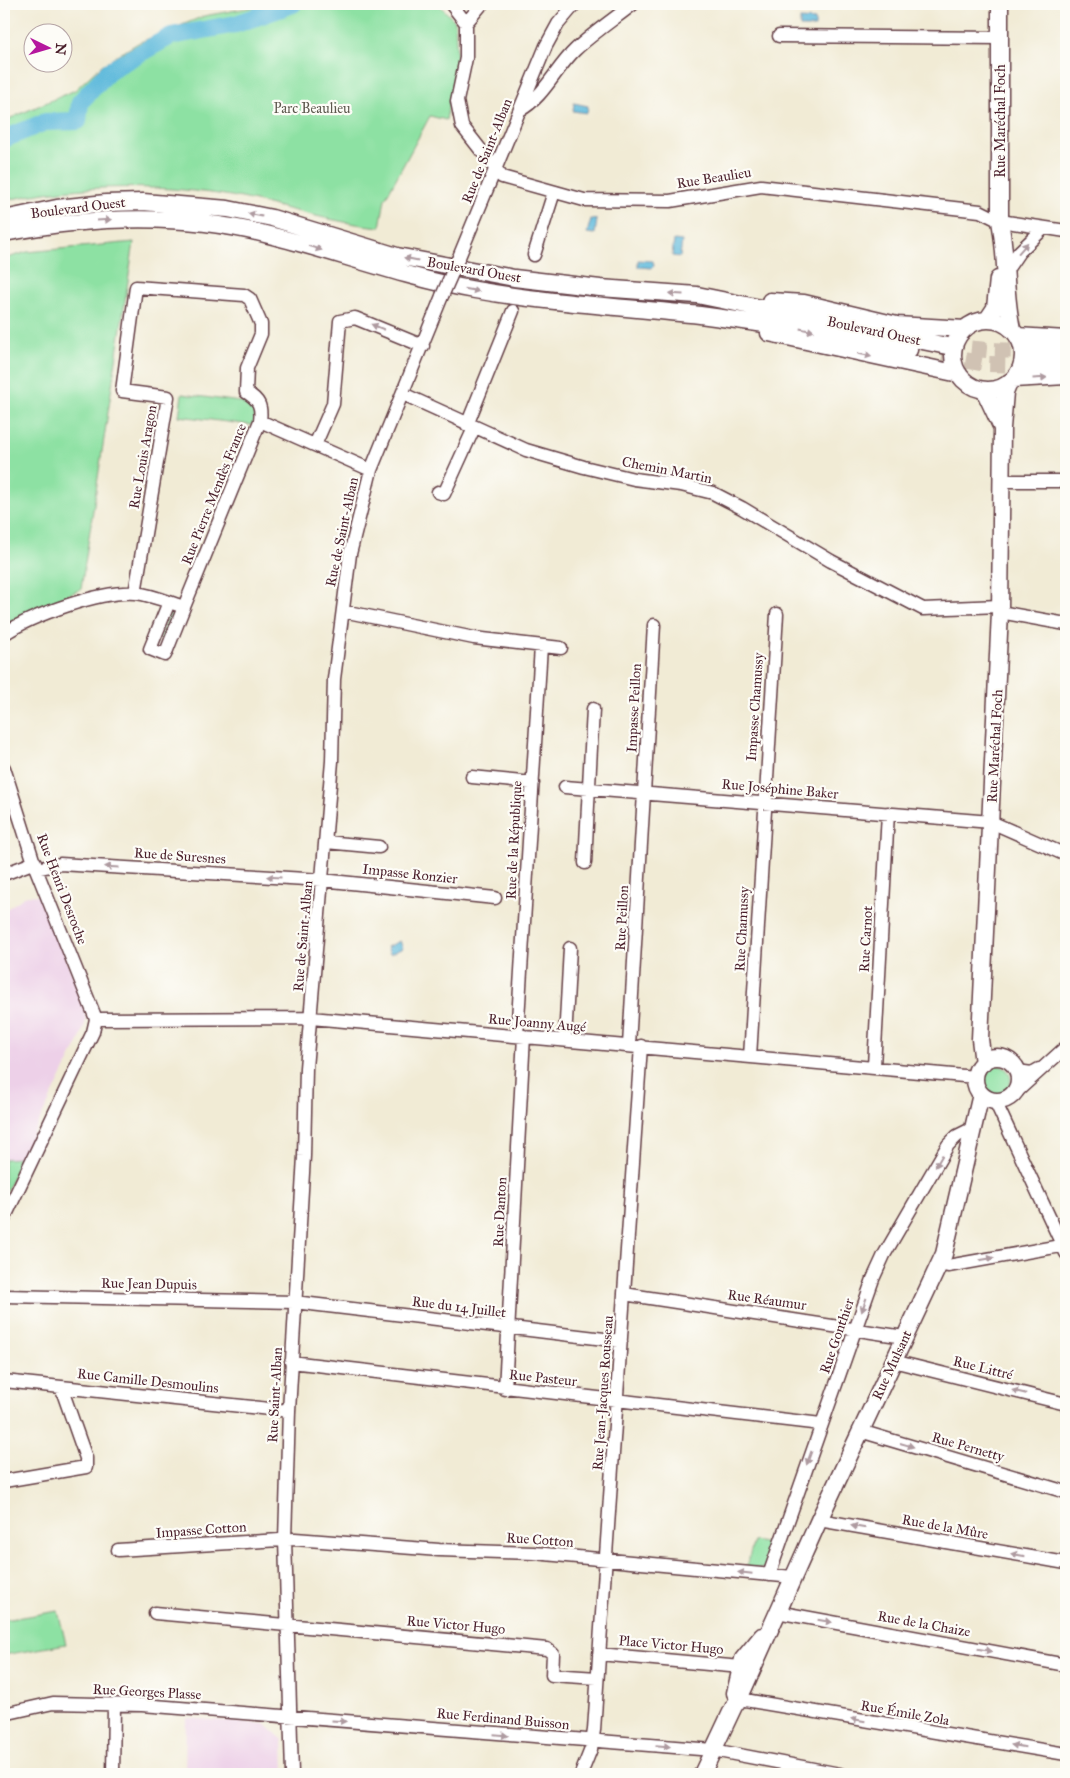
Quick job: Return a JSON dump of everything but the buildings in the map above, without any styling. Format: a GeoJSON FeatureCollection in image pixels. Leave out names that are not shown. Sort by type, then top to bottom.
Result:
{"type":"FeatureCollection","features":[{"type":"Feature","properties":{"kind":"main road","name":"Rue Maréchal Foch"},"geometry":{"type":"LineString","coordinates":[[1000,4],[1000,221],[1006,271],[1007,310],[1014,332]]}},
{"type":"Feature","properties":{"kind":"main road","name":"Boulevard Ouest"},"geometry":{"type":"LineString","coordinates":[[4,219],[56,208],[106,203],[143,202],[228,209],[272,218],[397,256],[514,278],[600,288],[697,296],[945,351],[699,315],[517,297],[449,286],[269,234],[172,219],[142,217],[56,223],[4,233]]}},
{"type":"Feature","properties":{"kind":"main road","name":"Rue Maréchal Foch"},"geometry":{"type":"LineString","coordinates":[[987,320],[994,308],[1003,237]]}},
{"type":"Feature","properties":{"kind":"main road"},"geometry":{"type":"LineString","coordinates":[[697,296],[804,303],[897,325],[965,329]]}},
{"type":"Feature","properties":{"kind":"main road"},"geometry":{"type":"LineString","coordinates":[[699,315],[804,342],[959,374]]}},
{"type":"Feature","properties":{"kind":"main road"},"geometry":{"type":"LineString","coordinates":[[1066,339],[1014,332],[997,321],[987,320],[979,321],[965,329],[954,348],[954,364],[959,374],[973,387],[984,390],[993,390],[1011,381],[1066,376]]}},
{"type":"Feature","properties":{"kind":"main road"},"geometry":{"type":"LineString","coordinates":[[1011,381],[1022,360],[1021,344],[1014,332]]}},
{"type":"Feature","properties":{"kind":"main road"},"geometry":{"type":"LineString","coordinates":[[1066,350],[1034,358],[1066,364]]}},
{"type":"Feature","properties":{"kind":"main road","name":"Rue Maréchal Foch"},"geometry":{"type":"LineString","coordinates":[[979,1070],[1000,609],[1002,428],[1005,392],[1011,381]]}},
{"type":"Feature","properties":{"kind":"main road","name":"Rue Maréchal Foch"},"geometry":{"type":"LineString","coordinates":[[984,390],[1002,428]]}},
{"type":"Feature","properties":{"kind":"main road"},"geometry":{"type":"LineString","coordinates":[[993,1058],[1004,1058],[1011,1062],[1017,1071],[1019,1081],[1014,1094],[1004,1100],[988,1098],[977,1088],[979,1070],[993,1058]]}},
{"type":"Feature","properties":{"kind":"main road","name":"Rue Mulsant"},"geometry":{"type":"LineString","coordinates":[[702,1774],[736,1703],[745,1668],[774,1618],[944,1254],[973,1128],[988,1098]]}},
{"type":"Feature","properties":{"kind":"street"},"geometry":{"type":"LineString","coordinates":[[451,4],[466,23],[466,58],[457,102],[462,126],[496,169]]}},
{"type":"Feature","properties":{"kind":"street"},"geometry":{"type":"LineString","coordinates":[[466,23],[482,4]]}},
{"type":"Feature","properties":{"kind":"street","name":"Rue de Saint-Alban"},"geometry":{"type":"LineString","coordinates":[[311,1018],[332,761],[334,678],[350,554],[371,470],[546,46],[558,24],[575,4]]}},
{"type":"Feature","properties":{"kind":"street"},"geometry":{"type":"LineString","coordinates":[[520,110],[531,104],[554,73],[575,50],[633,4]]}},
{"type":"Feature","properties":{"kind":"street"},"geometry":{"type":"LineString","coordinates":[[779,36],[1000,38]]}},
{"type":"Feature","properties":{"kind":"street","name":"Rue Beaulieu"},"geometry":{"type":"LineString","coordinates":[[496,169],[502,177],[584,200],[670,201],[761,186],[980,211],[1000,221]]}},
{"type":"Feature","properties":{"kind":"street"},"geometry":{"type":"LineString","coordinates":[[534,255],[554,192]]}},
{"type":"Feature","properties":{"kind":"street"},"geometry":{"type":"LineString","coordinates":[[1000,221],[1066,231]]}},
{"type":"Feature","properties":{"kind":"street"},"geometry":{"type":"LineString","coordinates":[[1006,271],[1024,246],[1044,228]]}},
{"type":"Feature","properties":{"kind":"street","name":"Rue Louis Aragon"},"geometry":{"type":"LineString","coordinates":[[135,593],[168,397],[122,391],[136,287],[244,294],[250,299],[260,324],[261,334],[247,368],[246,392],[256,398],[261,406],[260,421]]}},
{"type":"Feature","properties":{"kind":"street"},"geometry":{"type":"LineString","coordinates":[[438,492],[444,494],[513,311]]}},
{"type":"Feature","properties":{"kind":"street"},"geometry":{"type":"LineString","coordinates":[[315,445],[333,404],[340,321],[355,318],[423,346]]}},
{"type":"Feature","properties":{"kind":"street","name":"Chemin Martin"},"geometry":{"type":"LineString","coordinates":[[403,394],[526,450],[634,479],[681,485],[713,493],[831,561],[923,609],[1000,609],[1066,624]]}},
{"type":"Feature","properties":{"kind":"street","name":"Rue Pierre Mendès France"},"geometry":{"type":"LineString","coordinates":[[169,602],[150,649],[165,655],[260,421],[371,470]]}},
{"type":"Feature","properties":{"kind":"street"},"geometry":{"type":"LineString","coordinates":[[1002,481],[1066,481]]}},
{"type":"Feature","properties":{"kind":"street"},"geometry":{"type":"LineString","coordinates":[[4,634],[68,605],[99,597],[135,593],[184,607]]}},
{"type":"Feature","properties":{"kind":"street"},"geometry":{"type":"LineString","coordinates":[[343,611],[474,638],[560,648]]}},
{"type":"Feature","properties":{"kind":"street","name":"Impasse Chamussy"},"geometry":{"type":"LineString","coordinates":[[764,802],[776,614]]}},
{"type":"Feature","properties":{"kind":"street","name":"Impasse Peillon"},"geometry":{"type":"LineString","coordinates":[[644,792],[654,625]]}},
{"type":"Feature","properties":{"kind":"street","name":"Rue de la République"},"geometry":{"type":"LineString","coordinates":[[521,1036],[541,646]]}},
{"type":"Feature","properties":{"kind":"street"},"geometry":{"type":"LineString","coordinates":[[585,863],[594,709]]}},
{"type":"Feature","properties":{"kind":"street","name":"Rue Henri Desroche"},"geometry":{"type":"LineString","coordinates":[[4,768],[36,866],[96,1019]]}},
{"type":"Feature","properties":{"kind":"street"},"geometry":{"type":"LineString","coordinates":[[472,777],[533,783]]}},
{"type":"Feature","properties":{"kind":"street","name":"Rue Joséphine Baker"},"geometry":{"type":"LineString","coordinates":[[565,787],[991,822],[1066,855]]}},
{"type":"Feature","properties":{"kind":"street","name":"Rue Peillon"},"geometry":{"type":"LineString","coordinates":[[635,1046],[644,792]]}},
{"type":"Feature","properties":{"kind":"street","name":"Rue Chamussy"},"geometry":{"type":"LineString","coordinates":[[750,1057],[764,802]]}},
{"type":"Feature","properties":{"kind":"street","name":"Rue Carnot"},"geometry":{"type":"LineString","coordinates":[[874,1066],[888,813]]}},
{"type":"Feature","properties":{"kind":"street"},"geometry":{"type":"LineString","coordinates":[[326,842],[379,847]]}},
{"type":"Feature","properties":{"kind":"street","name":"Rue de Suresnes"},"geometry":{"type":"LineString","coordinates":[[4,874],[36,866],[60,864],[322,880]]}},
{"type":"Feature","properties":{"kind":"street","name":"Impasse Ronzier"},"geometry":{"type":"LineString","coordinates":[[322,880],[495,898]]}},
{"type":"Feature","properties":{"kind":"street"},"geometry":{"type":"LineString","coordinates":[[565,1040],[570,948]]}},
{"type":"Feature","properties":{"kind":"street","name":"Rue Joanny Augé"},"geometry":{"type":"LineString","coordinates":[[96,1019],[311,1018],[750,1057],[874,1066],[979,1070]]}},
{"type":"Feature","properties":{"kind":"street","name":"Rue Saint-Alban"},"geometry":{"type":"LineString","coordinates":[[292,1774],[285,1539],[291,1362],[304,1156],[306,1068],[311,1018]]}},
{"type":"Feature","properties":{"kind":"street"},"geometry":{"type":"LineString","coordinates":[[4,1219],[93,1032],[96,1019]]}},
{"type":"Feature","properties":{"kind":"street","name":"Rue Danton"},"geometry":{"type":"LineString","coordinates":[[505,1389],[521,1036]]}},
{"type":"Feature","properties":{"kind":"street","name":"Rue Jean-Jacques Rousseau"},"geometry":{"type":"LineString","coordinates":[[581,1774],[593,1741],[607,1560],[624,1294],[635,1046]]}},
{"type":"Feature","properties":{"kind":"street"},"geometry":{"type":"LineString","coordinates":[[1014,1094],[1066,1047]]}},
{"type":"Feature","properties":{"kind":"street"},"geometry":{"type":"LineString","coordinates":[[1017,1071],[1032,1073],[1048,1063]]}},
{"type":"Feature","properties":{"kind":"street"},"geometry":{"type":"LineString","coordinates":[[939,1264],[948,1266],[1065,1248],[988,1098]]}},
{"type":"Feature","properties":{"kind":"street","name":"Rue Gonthier"},"geometry":{"type":"LineString","coordinates":[[769,1575],[821,1424],[884,1254],[948,1145],[957,1136],[973,1128]]}},
{"type":"Feature","properties":{"kind":"street","name":"Rue Réaumur"},"geometry":{"type":"LineString","coordinates":[[624,1294],[904,1337]]}},
{"type":"Feature","properties":{"kind":"street","name":"Rue Jean Dupuis"},"geometry":{"type":"LineString","coordinates":[[4,1296],[294,1302]]}},
{"type":"Feature","properties":{"kind":"street","name":"Rue du 14 Juillet"},"geometry":{"type":"LineString","coordinates":[[294,1302],[621,1341]]}},
{"type":"Feature","properties":{"kind":"street","name":"Rue Littré"},"geometry":{"type":"LineString","coordinates":[[893,1361],[1066,1404]]}},
{"type":"Feature","properties":{"kind":"street","name":"Rue Pasteur"},"geometry":{"type":"LineString","coordinates":[[291,1362],[505,1389],[821,1424]]}},
{"type":"Feature","properties":{"kind":"street","name":"Rue Camille Desmoulins"},"geometry":{"type":"LineString","coordinates":[[4,1381],[289,1411]]}},
{"type":"Feature","properties":{"kind":"street"},"geometry":{"type":"LineString","coordinates":[[4,1481],[86,1466],[86,1458],[61,1387]]}},
{"type":"Feature","properties":{"kind":"street","name":"Rue Pernetty"},"geometry":{"type":"LineString","coordinates":[[860,1431],[1066,1492]]}},
{"type":"Feature","properties":{"kind":"street","name":"Rue de la Mûre"},"geometry":{"type":"LineString","coordinates":[[819,1520],[1066,1563]]}},
{"type":"Feature","properties":{"kind":"street","name":"Rue Cotton"},"geometry":{"type":"LineString","coordinates":[[285,1539],[430,1550],[534,1553],[793,1577]]}},
{"type":"Feature","properties":{"kind":"street","name":"Impasse Cotton"},"geometry":{"type":"LineString","coordinates":[[118,1550],[285,1539]]}},
{"type":"Feature","properties":{"kind":"street"},"geometry":{"type":"LineString","coordinates":[[155,1613],[287,1625]]}},
{"type":"Feature","properties":{"kind":"street","name":"Rue de la Chaize"},"geometry":{"type":"LineString","coordinates":[[774,1618],[1066,1665]]}},
{"type":"Feature","properties":{"kind":"street","name":"Rue Victor Hugo"},"geometry":{"type":"LineString","coordinates":[[287,1625],[547,1649],[553,1654],[552,1675],[597,1678]]}},
{"type":"Feature","properties":{"kind":"street","name":"Place Victor Hugo"},"geometry":{"type":"LineString","coordinates":[[599,1654],[745,1668]]}},
{"type":"Feature","properties":{"kind":"street","name":"Rue Georges Plasse"},"geometry":{"type":"LineString","coordinates":[[4,1714],[53,1703],[114,1705],[290,1718]]}},
{"type":"Feature","properties":{"kind":"street","name":"Rue Émile Zola"},"geometry":{"type":"LineString","coordinates":[[736,1703],[1066,1754]]}},
{"type":"Feature","properties":{"kind":"street"},"geometry":{"type":"LineString","coordinates":[[113,1774],[114,1705]]}},
{"type":"Feature","properties":{"kind":"street","name":"Rue Ferdinand Buisson"},"geometry":{"type":"LineString","coordinates":[[290,1718],[713,1750],[840,1774]]}},
{"type":"Feature","properties":{"kind":"shaded area"},"geometry":{"type":"Polygon","coordinates":[[[27,895],[42,896],[81,997],[86,1020],[80,1039],[21,1158],[4,1159],[4,911],[27,895]]]}},
{"type":"Feature","properties":{"kind":"shaded area"},"geometry":{"type":"Polygon","coordinates":[[[186,1718],[265,1724],[283,1740],[284,1774],[185,1774],[186,1718]]]}},
{"type":"Feature","properties":{"kind":"green space","name":"Parc Beaulieu"},"geometry":{"type":"Polygon","coordinates":[[[269,4],[438,4],[455,21],[457,60],[446,120],[430,116],[385,199],[380,227],[328,219],[242,198],[184,190],[92,188],[32,195],[4,201],[4,121],[75,90],[102,65],[138,43],[204,16],[269,4]]]}},
{"type":"Feature","properties":{"kind":"green space"},"geometry":{"type":"Polygon","coordinates":[[[134,242],[81,589],[4,625],[4,259],[27,252],[134,242]]]}},
{"type":"Feature","properties":{"kind":"green space"},"geometry":{"type":"Polygon","coordinates":[[[182,394],[255,405],[255,423],[251,425],[179,416],[182,394]]]}},
{"type":"Feature","properties":{"kind":"green space"},"geometry":{"type":"Polygon","coordinates":[[[170,609],[178,613],[167,641],[159,638],[170,609]]]}},
{"type":"Feature","properties":{"kind":"green space"},"geometry":{"type":"Polygon","coordinates":[[[996,1065],[1006,1070],[1011,1080],[1006,1090],[996,1095],[986,1090],[981,1080],[986,1070],[996,1065]]]}},
{"type":"Feature","properties":{"kind":"green space"},"geometry":{"type":"Polygon","coordinates":[[[21,1158],[4,1197],[4,1159],[21,1158]]]}},
{"type":"Feature","properties":{"kind":"green space"},"geometry":{"type":"Polygon","coordinates":[[[754,1541],[774,1545],[766,1567],[762,1569],[746,1567],[754,1541]]]}},
{"type":"Feature","properties":{"kind":"green space"},"geometry":{"type":"Polygon","coordinates":[[[58,1611],[66,1644],[4,1655],[4,1620],[58,1611]]]}},
{"type":"Feature","properties":{"kind":"green space"},"geometry":{"type":"Polygon","coordinates":[[[4,1771],[68,1774],[4,1774],[4,1771]]]}},
{"type":"Feature","properties":{"kind":"water"},"geometry":{"type":"Polygon","coordinates":[[[800,19],[815,20],[815,27],[800,27],[800,19]]]}},
{"type":"Feature","properties":{"kind":"water"},"geometry":{"type":"Polygon","coordinates":[[[574,103],[588,106],[587,113],[573,111],[574,103]]]}},
{"type":"Feature","properties":{"kind":"water"},"geometry":{"type":"Polygon","coordinates":[[[591,219],[597,220],[595,234],[587,233],[591,219]]]}},
{"type":"Feature","properties":{"kind":"water"},"geometry":{"type":"Polygon","coordinates":[[[674,240],[682,241],[680,257],[672,256],[674,240]]]}},
{"type":"Feature","properties":{"kind":"water"},"geometry":{"type":"Polygon","coordinates":[[[638,260],[653,261],[654,266],[652,268],[638,267],[638,260]]]}},
{"type":"Feature","properties":{"kind":"water"},"geometry":{"type":"Polygon","coordinates":[[[400,941],[403,948],[390,954],[387,947],[400,941]]]}},
{"type":"Feature","properties":{"kind":"waterway"},"geometry":{"type":"LineString","coordinates":[[4,139],[45,122],[78,121],[80,102],[110,70],[171,36],[236,24],[293,4]]}},
{"type":"Feature","properties":{"kind":"tunnel"},"geometry":{"type":"LineString","coordinates":[[947,346],[987,350],[1034,351]]}},
{"type":"Feature","properties":{"kind":"tunnel"},"geometry":{"type":"LineString","coordinates":[[942,356],[986,364],[1034,365]]}}]}
